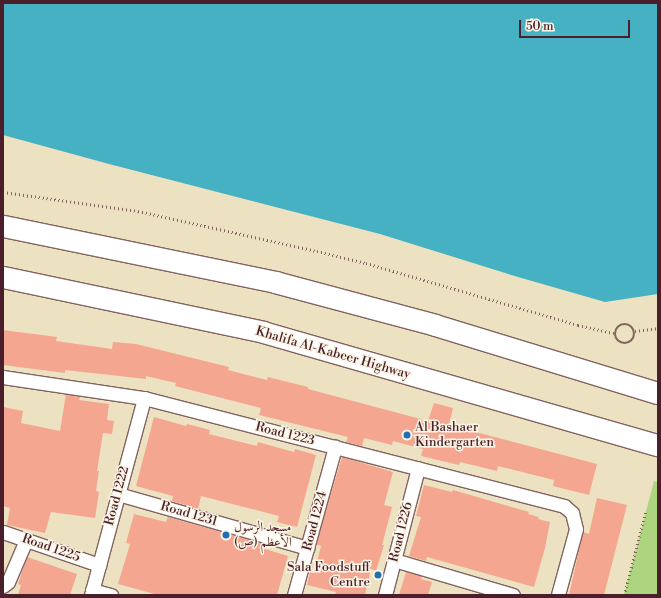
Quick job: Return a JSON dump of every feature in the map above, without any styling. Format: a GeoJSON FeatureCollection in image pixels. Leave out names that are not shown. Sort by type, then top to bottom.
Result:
{"type":"FeatureCollection","features":[{"type":"Feature","properties":{"kind":"main road"},"geometry":{"type":"LineString","coordinates":[[3,226],[275,282],[435,325],[658,393]]}},
{"type":"Feature","properties":{"kind":"main road","name":"Khalifa Al-Kabeer Highway"},"geometry":{"type":"LineString","coordinates":[[3,277],[263,332],[658,445]]}},
{"type":"Feature","properties":{"kind":"street","name":"Road 1223"},"geometry":{"type":"LineString","coordinates":[[3,377],[144,398],[564,506],[574,518],[576,529],[558,595]]}},
{"type":"Feature","properties":{"kind":"street","name":"Road 1222"},"geometry":{"type":"LineString","coordinates":[[91,592],[144,398]]}},
{"type":"Feature","properties":{"kind":"street","name":"Road 1224"},"geometry":{"type":"LineString","coordinates":[[294,595],[335,447]]}},
{"type":"Feature","properties":{"kind":"street","name":"Road 1226"},"geometry":{"type":"LineString","coordinates":[[385,595],[418,468]]}},
{"type":"Feature","properties":{"kind":"street","name":"Road 1231"},"geometry":{"type":"LineString","coordinates":[[118,494],[307,548]]}},
{"type":"Feature","properties":{"kind":"street","name":"Road 1225"},"geometry":{"type":"LineString","coordinates":[[3,532],[99,565]]}},
{"type":"Feature","properties":{"kind":"street"},"geometry":{"type":"LineString","coordinates":[[3,586],[8,582],[26,540]]}},
{"type":"Feature","properties":{"kind":"street"},"geometry":{"type":"LineString","coordinates":[[394,560],[512,595]]}},
{"type":"Feature","properties":{"kind":"street"},"geometry":{"type":"LineString","coordinates":[[91,592],[111,595]]}},
{"type":"Feature","properties":{"kind":"path"},"geometry":{"type":"LineString","coordinates":[[3,192],[138,211],[366,262],[578,325],[614,333]]}},
{"type":"Feature","properties":{"kind":"path"},"geometry":{"type":"LineString","coordinates":[[614,333],[619,325],[624,324],[628,324],[635,331]]}},
{"type":"Feature","properties":{"kind":"path"},"geometry":{"type":"LineString","coordinates":[[635,331],[658,328]]}},
{"type":"Feature","properties":{"kind":"path"},"geometry":{"type":"LineString","coordinates":[[614,333],[617,341],[625,344],[633,340],[635,331]]}},
{"type":"Feature","properties":{"kind":"path"},"geometry":{"type":"LineString","coordinates":[[624,595],[646,510]]}},
{"type":"Feature","properties":{"kind":"green space"},"geometry":{"type":"Polygon","coordinates":[[[654,481],[658,482],[658,595],[624,595],[654,481]]]}},
{"type":"Feature","properties":{"kind":"water"},"geometry":{"type":"Polygon","coordinates":[[[3,3],[658,3],[658,294],[605,302],[518,277],[380,234],[3,135],[3,3]]]}},
{"type":"Feature","properties":{"kind":"building"},"geometry":{"type":"Polygon","coordinates":[[[3,330],[57,337],[56,341],[112,349],[113,342],[136,344],[229,367],[228,370],[267,380],[268,377],[308,387],[308,389],[428,421],[434,403],[453,408],[449,425],[597,464],[589,495],[553,486],[554,480],[498,466],[497,471],[460,462],[459,465],[421,456],[423,449],[393,441],[392,445],[364,438],[362,446],[346,442],[348,437],[259,415],[261,408],[175,386],[176,383],[146,376],[146,379],[65,370],[65,373],[3,365],[3,330]]]}},
{"type":"Feature","properties":{"kind":"building"},"geometry":{"type":"Polygon","coordinates":[[[66,394],[80,397],[79,400],[109,404],[107,420],[114,421],[112,434],[103,433],[97,471],[99,471],[96,491],[99,492],[95,518],[51,512],[45,533],[7,525],[10,508],[3,506],[3,407],[23,411],[21,423],[60,431],[66,394]]]}},
{"type":"Feature","properties":{"kind":"building"},"geometry":{"type":"Polygon","coordinates":[[[154,417],[186,426],[187,424],[210,430],[209,434],[257,446],[258,442],[294,452],[295,449],[316,455],[297,527],[277,522],[279,516],[201,496],[198,509],[172,501],[173,496],[136,486],[154,417]]]}},
{"type":"Feature","properties":{"kind":"building"},"geometry":{"type":"Polygon","coordinates":[[[342,457],[393,472],[384,505],[392,507],[382,545],[384,545],[376,571],[371,569],[365,595],[335,595],[336,592],[307,585],[310,572],[314,573],[321,546],[316,544],[342,457]]]}},
{"type":"Feature","properties":{"kind":"building"},"geometry":{"type":"Polygon","coordinates":[[[424,485],[452,492],[453,490],[529,512],[528,514],[539,517],[538,519],[550,522],[545,548],[534,587],[427,557],[426,561],[409,556],[421,517],[416,516],[424,485]]]}},
{"type":"Feature","properties":{"kind":"building"},"geometry":{"type":"Polygon","coordinates":[[[597,498],[627,505],[604,595],[569,595],[583,532],[589,534],[597,498]]]}},
{"type":"Feature","properties":{"kind":"building"},"geometry":{"type":"Polygon","coordinates":[[[134,514],[166,522],[168,517],[263,544],[262,548],[288,556],[277,595],[158,595],[118,584],[130,544],[126,543],[134,514]]]}},
{"type":"Feature","properties":{"kind":"building"},"geometry":{"type":"Polygon","coordinates":[[[27,557],[77,574],[70,595],[18,595],[21,585],[18,584],[27,557]]]}},
{"type":"Feature","properties":{"kind":"building"},"geometry":{"type":"Polygon","coordinates":[[[406,572],[422,576],[421,579],[432,582],[428,595],[399,595],[406,572]]]}},
{"type":"Feature","properties":{"kind":"place","name":"Al Bashaer Kindergarten"},"geometry":{"type":"Point","coordinates":[407,435]}},
{"type":"Feature","properties":{"kind":"place","name":"مسجد الرسول الأعظم (ص)"},"geometry":{"type":"Point","coordinates":[226,535]}},
{"type":"Feature","properties":{"kind":"place","name":"Sala Foodstuff Centre"},"geometry":{"type":"Point","coordinates":[378,575]}}]}
